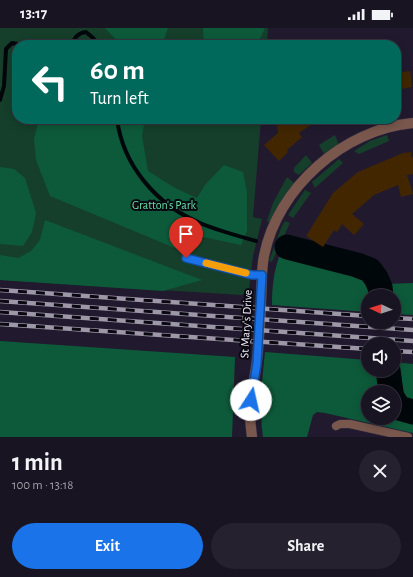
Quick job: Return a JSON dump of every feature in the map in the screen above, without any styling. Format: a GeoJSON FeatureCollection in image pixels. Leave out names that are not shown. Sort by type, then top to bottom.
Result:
{"type":"FeatureCollection","features":[{"type":"Feature","properties":{"kind":"street","name":"St Mary's Drive"},"geometry":{"type":"LineString","coordinates":[[252,437],[250,408],[257,363],[262,275],[267,245],[279,215],[296,189],[313,170],[332,154],[358,139],[382,129],[413,123]]}},
{"type":"Feature","properties":{"kind":"lane"},"geometry":{"type":"LineString","coordinates":[[186,258],[252,275],[262,275]]}},
{"type":"Feature","properties":{"kind":"lane"},"geometry":{"type":"LineString","coordinates":[[336,426],[340,424],[350,424],[408,437]]}},
{"type":"Feature","properties":{"kind":"green space","name":"Gratton's Park"},"geometry":{"type":"Polygon","coordinates":[[[0,28],[268,28],[267,40],[12,40],[12,124],[261,124],[253,217],[262,219],[253,256],[249,289],[242,295],[0,280],[0,28]]]}},
{"type":"Feature","properties":{"kind":"green space"},"geometry":{"type":"Polygon","coordinates":[[[105,28],[168,28],[164,40],[116,40],[105,28]]]}},
{"type":"Feature","properties":{"kind":"green space"},"geometry":{"type":"Polygon","coordinates":[[[203,28],[265,28],[259,40],[204,40],[203,28]]]}},
{"type":"Feature","properties":{"kind":"green space"},"geometry":{"type":"Polygon","coordinates":[[[38,124],[144,124],[142,136],[148,171],[175,188],[197,198],[205,185],[224,165],[243,172],[247,193],[247,231],[241,245],[184,233],[182,251],[50,196],[36,160],[34,139],[38,124]]]}},
{"type":"Feature","properties":{"kind":"green space"},"geometry":{"type":"Polygon","coordinates":[[[335,135],[339,145],[324,154],[319,145],[335,135]]]}},
{"type":"Feature","properties":{"kind":"green space"},"geometry":{"type":"Polygon","coordinates":[[[387,135],[389,141],[359,154],[354,151],[370,141],[387,135]]]}},
{"type":"Feature","properties":{"kind":"green space"},"geometry":{"type":"Polygon","coordinates":[[[306,155],[312,163],[299,175],[294,172],[294,168],[306,155]]]}},
{"type":"Feature","properties":{"kind":"green space"},"geometry":{"type":"Polygon","coordinates":[[[339,159],[343,163],[315,188],[312,182],[339,159]]]}},
{"type":"Feature","properties":{"kind":"green space"},"geometry":{"type":"Polygon","coordinates":[[[0,167],[14,169],[25,178],[36,213],[32,232],[23,246],[0,244],[0,167]]]}},
{"type":"Feature","properties":{"kind":"green space"},"geometry":{"type":"Polygon","coordinates":[[[287,177],[294,183],[294,185],[277,208],[270,223],[267,221],[273,203],[287,177]]]}},
{"type":"Feature","properties":{"kind":"green space"},"geometry":{"type":"Polygon","coordinates":[[[305,190],[311,193],[293,218],[288,215],[305,190]]]}},
{"type":"Feature","properties":{"kind":"green space"},"geometry":{"type":"Polygon","coordinates":[[[45,220],[202,280],[163,291],[0,280],[0,255],[19,258],[32,250],[40,240],[45,220]]]}},
{"type":"Feature","properties":{"kind":"green space"},"geometry":{"type":"Polygon","coordinates":[[[285,221],[290,223],[272,262],[269,261],[281,228],[285,221]]]}},
{"type":"Feature","properties":{"kind":"green space"},"geometry":{"type":"Polygon","coordinates":[[[285,242],[357,260],[372,267],[382,268],[387,284],[413,283],[413,315],[401,314],[401,289],[361,289],[361,311],[272,305],[275,273],[285,242]]]}},
{"type":"Feature","properties":{"kind":"green space"},"geometry":{"type":"Polygon","coordinates":[[[0,341],[235,357],[232,437],[0,437],[0,341]]]}},
{"type":"Feature","properties":{"kind":"green space"},"geometry":{"type":"Polygon","coordinates":[[[265,352],[361,359],[361,377],[401,377],[401,363],[413,364],[413,433],[378,425],[401,425],[401,385],[361,385],[361,421],[317,412],[313,415],[307,437],[263,437],[261,405],[265,352]]]}},
{"type":"Feature","properties":{"kind":"building"},"geometry":{"type":"Polygon","coordinates":[[[410,71],[412,87],[401,89],[401,72],[410,71]]]}},
{"type":"Feature","properties":{"kind":"building"},"geometry":{"type":"Polygon","coordinates":[[[278,124],[312,124],[299,133],[302,137],[287,150],[288,152],[279,161],[264,145],[278,133],[277,126],[278,124]]]}},
{"type":"Feature","properties":{"kind":"building"},"geometry":{"type":"Polygon","coordinates":[[[411,152],[411,157],[413,157],[413,174],[407,175],[413,194],[401,197],[398,185],[374,195],[352,214],[364,224],[354,235],[342,224],[337,232],[334,230],[323,247],[306,236],[333,193],[358,172],[403,153],[411,152]]]}},
{"type":"Feature","properties":{"kind":"waterway"},"geometry":{"type":"LineString","coordinates":[[74,40],[78,35],[86,32],[94,40]]}},
{"type":"Feature","properties":{"kind":"waterway"},"geometry":{"type":"LineString","coordinates":[[0,100],[4,86],[6,49],[12,43]]}},
{"type":"Feature","properties":{"kind":"waterway"},"geometry":{"type":"LineString","coordinates":[[118,124],[126,153],[135,168],[156,195],[184,215],[200,223],[256,241]]}},
{"type":"Feature","properties":{"kind":"waterway"},"geometry":{"type":"LineString","coordinates":[[287,247],[357,265],[370,270],[376,278],[380,289]]}},
{"type":"Feature","properties":{"kind":"waterway"},"geometry":{"type":"LineString","coordinates":[[389,377],[390,385]]}},
{"type":"Feature","properties":{"kind":"waterway"},"geometry":{"type":"LineString","coordinates":[[401,409],[413,412]]}},
{"type":"Feature","properties":{"kind":"railway"},"geometry":{"type":"LineString","coordinates":[[0,290],[361,316]]}},
{"type":"Feature","properties":{"kind":"railway"},"geometry":{"type":"LineString","coordinates":[[0,301],[413,330]]}},
{"type":"Feature","properties":{"kind":"railway"},"geometry":{"type":"LineString","coordinates":[[0,312],[413,341]]}},
{"type":"Feature","properties":{"kind":"railway"},"geometry":{"type":"LineString","coordinates":[[401,318],[413,319]]}},
{"type":"Feature","properties":{"kind":"railway"},"geometry":{"type":"LineString","coordinates":[[0,324],[361,349]]}},
{"type":"Feature","properties":{"kind":"railway"},"geometry":{"type":"LineString","coordinates":[[401,351],[413,352]]}},
{"type":"Feature","properties":{"kind":"slow traffic"},"geometry":{"type":"LineString","coordinates":[[206,263],[246,273]]}},
{"type":"Feature","properties":{"kind":"route"},"geometry":{"type":"LineString","coordinates":[[186,258],[252,275],[262,275],[257,363],[251,400]]}}]}
